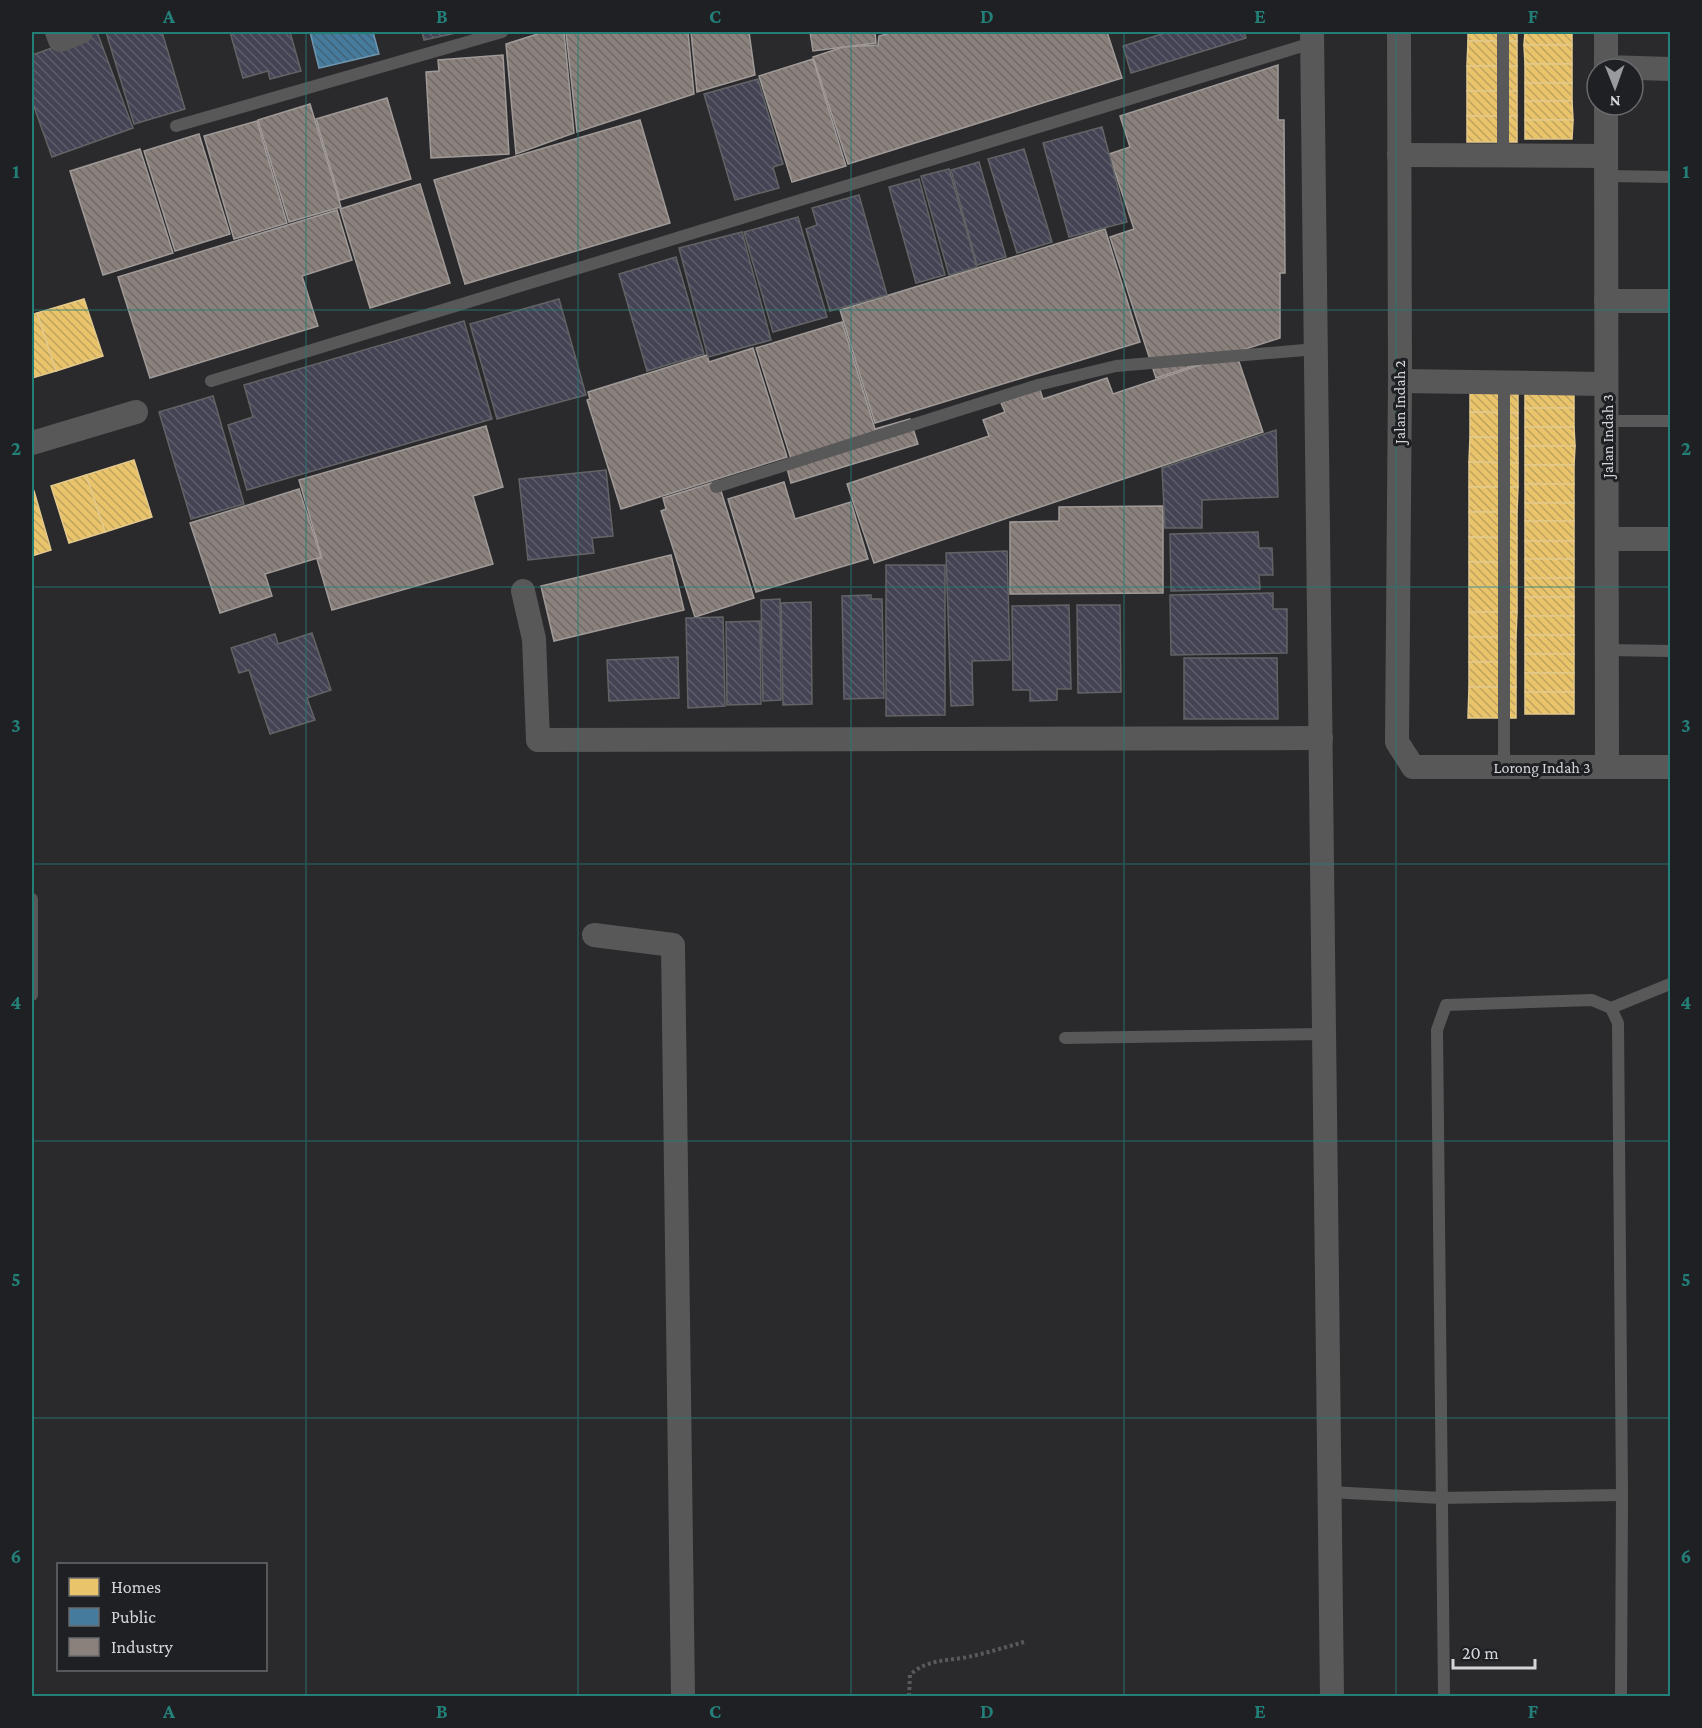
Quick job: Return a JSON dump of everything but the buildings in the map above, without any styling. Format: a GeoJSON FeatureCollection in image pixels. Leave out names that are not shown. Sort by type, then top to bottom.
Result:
{"type":"FeatureCollection","features":[{"type":"Feature","properties":{"kind":"street","name":"Jalan Indah 2"},"geometry":{"type":"LineString","coordinates":[[1399,32],[1400,381],[1397,742],[1413,767]]}},
{"type":"Feature","properties":{"kind":"street"},"geometry":{"type":"LineString","coordinates":[[1606,32],[1606,57]]}},
{"type":"Feature","properties":{"kind":"street"},"geometry":{"type":"LineString","coordinates":[[1312,37],[1332,1696]]}},
{"type":"Feature","properties":{"kind":"street"},"geometry":{"type":"LineString","coordinates":[[1645,69],[1671,69]]}},
{"type":"Feature","properties":{"kind":"street","name":"Jalan Indah 3"},"geometry":{"type":"LineString","coordinates":[[1606,117],[1607,767]]}},
{"type":"Feature","properties":{"kind":"street"},"geometry":{"type":"LineString","coordinates":[[1399,155],[1503,156],[1606,166]]}},
{"type":"Feature","properties":{"kind":"street"},"geometry":{"type":"LineString","coordinates":[[1606,302],[1671,302]]}},
{"type":"Feature","properties":{"kind":"street"},"geometry":{"type":"LineString","coordinates":[[1400,381],[1606,384]]}},
{"type":"Feature","properties":{"kind":"street"},"geometry":{"type":"LineString","coordinates":[[32,443],[136,412]]}},
{"type":"Feature","properties":{"kind":"street"},"geometry":{"type":"LineString","coordinates":[[1607,539],[1671,539]]}},
{"type":"Feature","properties":{"kind":"street"},"geometry":{"type":"LineString","coordinates":[[523,591],[534,639],[538,740],[1321,738]]}},
{"type":"Feature","properties":{"kind":"street","name":"Lorong Indah 3"},"geometry":{"type":"LineString","coordinates":[[1413,767],[1671,767]]}},
{"type":"Feature","properties":{"kind":"street"},"geometry":{"type":"LineString","coordinates":[[594,935],[672,945],[683,1696]]}},
{"type":"Feature","properties":{"kind":"lane"},"geometry":{"type":"LineString","coordinates":[[176,126],[502,32]]}},
{"type":"Feature","properties":{"kind":"lane"},"geometry":{"type":"LineString","coordinates":[[1503,32],[1503,156]]}},
{"type":"Feature","properties":{"kind":"lane"},"geometry":{"type":"LineString","coordinates":[[211,381],[1312,37]]}},
{"type":"Feature","properties":{"kind":"lane"},"geometry":{"type":"LineString","coordinates":[[1606,166],[1671,177]]}},
{"type":"Feature","properties":{"kind":"lane"},"geometry":{"type":"LineString","coordinates":[[716,487],[1038,385],[1116,366],[1316,348]]}},
{"type":"Feature","properties":{"kind":"lane"},"geometry":{"type":"LineString","coordinates":[[1504,381],[1504,767]]}},
{"type":"Feature","properties":{"kind":"lane"},"geometry":{"type":"LineString","coordinates":[[1607,421],[1671,421]]}},
{"type":"Feature","properties":{"kind":"lane"},"geometry":{"type":"LineString","coordinates":[[1607,650],[1671,651]]}},
{"type":"Feature","properties":{"kind":"lane"},"geometry":{"type":"LineString","coordinates":[[32,899],[32,995]]}},
{"type":"Feature","properties":{"kind":"lane"},"geometry":{"type":"LineString","coordinates":[[1611,1008],[1671,984]]}},
{"type":"Feature","properties":{"kind":"lane"},"geometry":{"type":"LineString","coordinates":[[1444,1696],[1437,1030],[1446,1005],[1593,1000],[1611,1008],[1618,1023],[1622,1495],[1621,1696]]}},
{"type":"Feature","properties":{"kind":"lane"},"geometry":{"type":"LineString","coordinates":[[1065,1038],[1324,1034]]}},
{"type":"Feature","properties":{"kind":"lane"},"geometry":{"type":"LineString","coordinates":[[1330,1492],[1441,1498],[1622,1495]]}},
{"type":"Feature","properties":{"kind":"path"},"geometry":{"type":"LineString","coordinates":[[909,1696],[910,1675],[917,1668],[931,1662],[969,1657],[1024,1642]]}}]}
